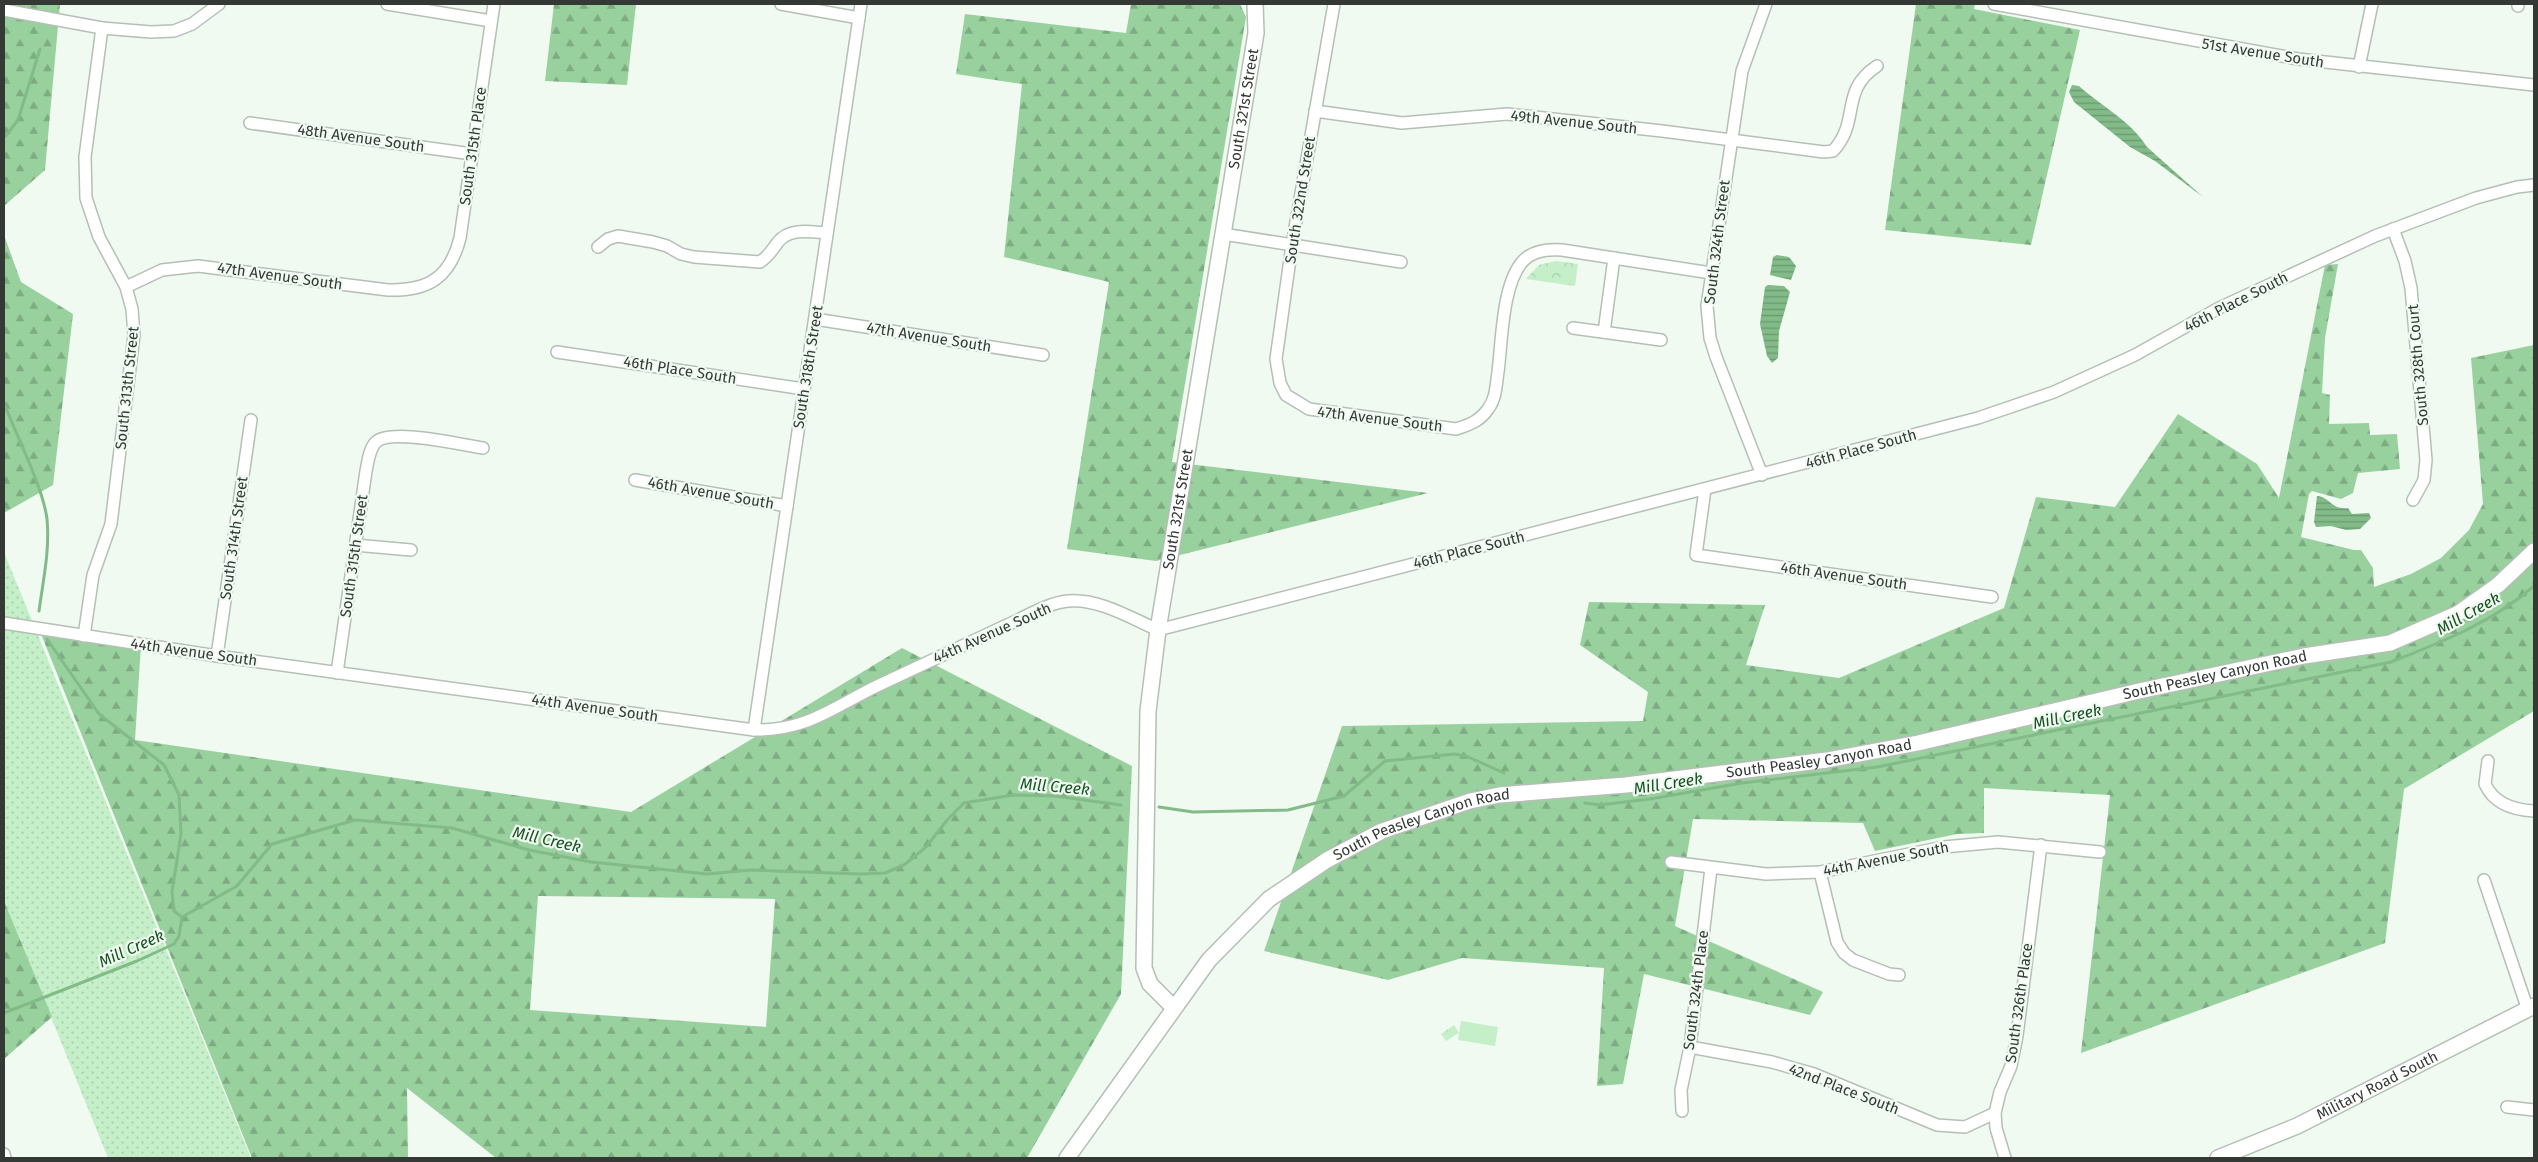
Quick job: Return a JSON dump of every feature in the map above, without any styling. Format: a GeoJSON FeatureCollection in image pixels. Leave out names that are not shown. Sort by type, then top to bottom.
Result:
{"type":"FeatureCollection","features":[{"type":"Feature","properties":{"kind":"main road","name":"South 321st Street"},"geometry":{"type":"LineString","coordinates":[[1174,1008],[1150,984],[1144,968],[1148,711],[1158,630],[1256,33],[1255,4]]}},
{"type":"Feature","properties":{"kind":"main road","name":"South Peasley Canyon Road"},"geometry":{"type":"LineString","coordinates":[[1067,1158],[1209,960],[1269,899],[1327,860],[1382,831],[1437,811],[1499,795],[1626,785],[1826,760],[1918,743],[2139,691],[2294,658],[2390,643],[2457,614],[2498,584],[2534,551]]}},
{"type":"Feature","properties":{"kind":"main road","name":"Military Road South"},"geometry":{"type":"LineString","coordinates":[[2218,1158],[2297,1126],[2531,1008]]}},
{"type":"Feature","properties":{"kind":"street"},"geometry":{"type":"LineString","coordinates":[[4,10],[102,28],[151,32],[174,31],[192,24],[219,4]]}},
{"type":"Feature","properties":{"kind":"street"},"geometry":{"type":"LineString","coordinates":[[387,4],[491,21]]}},
{"type":"Feature","properties":{"kind":"street","name":"South 315th Place"},"geometry":{"type":"LineString","coordinates":[[435,281],[452,262],[457,253],[494,4]]}},
{"type":"Feature","properties":{"kind":"street"},"geometry":{"type":"LineString","coordinates":[[781,4],[859,18]]}},
{"type":"Feature","properties":{"kind":"street","name":"South 318th Street"},"geometry":{"type":"LineString","coordinates":[[754,730],[861,4]]}},
{"type":"Feature","properties":{"kind":"street","name":"South 322nd Street"},"geometry":{"type":"LineString","coordinates":[[1286,395],[1280,383],[1276,359],[1292,245],[1334,4]]}},
{"type":"Feature","properties":{"kind":"street","name":"South 324th Street"},"geometry":{"type":"LineString","coordinates":[[1762,475],[1710,338],[1708,306],[1711,273],[1742,71],[1766,4]]}},
{"type":"Feature","properties":{"kind":"street","name":"51st Avenue South"},"geometry":{"type":"LineString","coordinates":[[1994,4],[2243,51],[2360,67],[2534,85]]}},
{"type":"Feature","properties":{"kind":"street"},"geometry":{"type":"LineString","coordinates":[[2360,67],[2372,4]]}},
{"type":"Feature","properties":{"kind":"street","name":"South 313th Street"},"geometry":{"type":"LineString","coordinates":[[84,636],[93,575],[111,524],[132,359],[134,322],[126,287],[99,237],[85,192],[85,157],[102,28]]}},
{"type":"Feature","properties":{"kind":"street","name":"49th Avenue South"},"geometry":{"type":"LineString","coordinates":[[1315,111],[1402,122],[1507,114],[1824,152],[1833,151],[1842,140],[1847,128],[1855,87],[1866,73],[1877,66]]}},
{"type":"Feature","properties":{"kind":"street","name":"48th Avenue South"},"geometry":{"type":"LineString","coordinates":[[250,123],[472,154]]}},
{"type":"Feature","properties":{"kind":"street","name":"46th Place South"},"geometry":{"type":"LineString","coordinates":[[1158,630],[1706,490],[1976,418],[2054,392],[2135,355],[2227,304],[2392,229],[2476,198],[2517,187],[2534,185]]}},
{"type":"Feature","properties":{"kind":"street","name":"South 328th Court"},"geometry":{"type":"LineString","coordinates":[[2392,229],[2405,261],[2411,288],[2426,467],[2422,487],[2413,500]]}},
{"type":"Feature","properties":{"kind":"street"},"geometry":{"type":"LineString","coordinates":[[598,247],[608,239],[618,236],[668,246],[681,254],[694,258],[760,262],[769,256],[780,240],[791,233],[828,233]]}},
{"type":"Feature","properties":{"kind":"street"},"geometry":{"type":"LineString","coordinates":[[1223,234],[1401,262]]}},
{"type":"Feature","properties":{"kind":"street","name":"47th Avenue South"},"geometry":{"type":"LineString","coordinates":[[1286,395],[1309,410],[1456,429],[1477,421],[1492,404],[1508,293],[1514,274],[1523,260],[1547,249],[1614,258]]}},
{"type":"Feature","properties":{"kind":"street"},"geometry":{"type":"LineString","coordinates":[[1604,332],[1614,258],[1711,273]]}},
{"type":"Feature","properties":{"kind":"street","name":"47th Avenue South"},"geometry":{"type":"LineString","coordinates":[[126,287],[162,270],[189,266],[240,270],[388,290],[408,290],[435,281]]}},
{"type":"Feature","properties":{"kind":"street","name":"47th Avenue South"},"geometry":{"type":"LineString","coordinates":[[815,319],[1043,355]]}},
{"type":"Feature","properties":{"kind":"street"},"geometry":{"type":"LineString","coordinates":[[1573,328],[1662,340]]}},
{"type":"Feature","properties":{"kind":"street","name":"46th Place South"},"geometry":{"type":"LineString","coordinates":[[556,352],[804,389]]}},
{"type":"Feature","properties":{"kind":"street","name":"South 314th Street"},"geometry":{"type":"LineString","coordinates":[[217,656],[251,420]]}},
{"type":"Feature","properties":{"kind":"street","name":"South 315th Street"},"geometry":{"type":"LineString","coordinates":[[337,673],[368,458],[377,441],[400,437],[483,448]]}},
{"type":"Feature","properties":{"kind":"street","name":"46th Avenue South"},"geometry":{"type":"LineString","coordinates":[[635,480],[787,506]]}},
{"type":"Feature","properties":{"kind":"street","name":"46th Avenue South"},"geometry":{"type":"LineString","coordinates":[[1706,490],[1696,555],[1992,597]]}},
{"type":"Feature","properties":{"kind":"street"},"geometry":{"type":"LineString","coordinates":[[355,544],[412,550]]}},
{"type":"Feature","properties":{"kind":"street","name":"44th Avenue South"},"geometry":{"type":"LineString","coordinates":[[4,623],[337,673],[754,730],[778,731],[809,721],[1044,608],[1067,601],[1085,601],[1108,608],[1158,630]]}},
{"type":"Feature","properties":{"kind":"street"},"geometry":{"type":"LineString","coordinates":[[2488,762],[2485,784],[2494,798],[2515,808],[2534,811]]}},
{"type":"Feature","properties":{"kind":"street","name":"44th Avenue South"},"geometry":{"type":"LineString","coordinates":[[1671,862],[1766,874],[1820,872],[1944,847],[1998,842],[2100,852]]}},
{"type":"Feature","properties":{"kind":"street","name":"South 326th Place"},"geometry":{"type":"LineString","coordinates":[[2005,1158],[1996,1128],[1995,1113],[2000,1092],[2011,1066],[2017,1036],[2041,845]]}},
{"type":"Feature","properties":{"kind":"street","name":"South 324th Place"},"geometry":{"type":"LineString","coordinates":[[1682,1111],[1681,1090],[1690,1047],[1711,868]]}},
{"type":"Feature","properties":{"kind":"street"},"geometry":{"type":"LineString","coordinates":[[1820,872],[1837,942],[1844,953],[1853,960],[1889,974],[1899,975]]}},
{"type":"Feature","properties":{"kind":"street"},"geometry":{"type":"LineString","coordinates":[[2484,880],[2531,1008]]}},
{"type":"Feature","properties":{"kind":"street","name":"42nd Place South"},"geometry":{"type":"LineString","coordinates":[[1690,1047],[1772,1062],[1814,1074],[1937,1125],[1954,1128],[1964,1127],[1995,1113]]}},
{"type":"Feature","properties":{"kind":"street"},"geometry":{"type":"LineString","coordinates":[[2507,1107],[2534,1110]]}},
{"type":"Feature","properties":{"kind":"street"},"geometry":{"type":"LineString","coordinates":[[4,1154],[5,1158]]}},
{"type":"Feature","properties":{"kind":"green space"},"geometry":{"type":"Polygon","coordinates":[[[4,4],[60,4],[45,170],[4,206],[4,4]]]}},
{"type":"Feature","properties":{"kind":"green space"},"geometry":{"type":"Polygon","coordinates":[[[554,4],[636,4],[627,85],[545,81],[554,4]]]}},
{"type":"Feature","properties":{"kind":"green space"},"geometry":{"type":"Polygon","coordinates":[[[1131,4],[1240,4],[1246,17],[1172,462],[1428,493],[1156,561],[1067,549],[1109,282],[1004,257],[1022,84],[956,74],[965,14],[1126,33],[1131,4]]]}},
{"type":"Feature","properties":{"kind":"green space"},"geometry":{"type":"Polygon","coordinates":[[[1916,4],[1975,4],[1974,9],[2080,30],[2031,245],[1885,230],[1916,4]]]}},
{"type":"Feature","properties":{"kind":"green space"},"geometry":{"type":"Polygon","coordinates":[[[4,235],[21,282],[73,314],[53,485],[4,513],[4,235]]]}},
{"type":"Feature","properties":{"kind":"green space"},"geometry":{"type":"Polygon","coordinates":[[[1556,261],[1578,264],[1575,286],[1526,279],[1539,265],[1556,261]]]}},
{"type":"Feature","properties":{"kind":"green space"},"geometry":{"type":"Polygon","coordinates":[[[2338,264],[2325,338],[2322,393],[2330,395],[2329,424],[2369,423],[2370,435],[2397,434],[2400,469],[2358,473],[2353,493],[2341,499],[2312,491],[2309,494],[2301,537],[2361,550],[2373,568],[2374,587],[2411,574],[2441,558],[2469,530],[2483,504],[2471,358],[2534,345],[2534,711],[2404,789],[2385,943],[2081,1053],[2110,795],[1984,788],[1984,833],[1957,834],[1875,851],[1863,823],[1693,819],[1675,926],[1823,992],[1810,1015],[1644,974],[1623,1084],[1597,1086],[1604,968],[1462,958],[1388,980],[1264,951],[1342,726],[1643,721],[1648,692],[1580,645],[1589,602],[1765,605],[1746,665],[1839,678],[2004,608],[2036,497],[2115,507],[2178,414],[2257,464],[2279,498],[2325,265],[2338,264]]]}},
{"type":"Feature","properties":{"kind":"green space"},"geometry":{"type":"Polygon","coordinates":[[[4,552],[251,1158],[108,1158],[4,901],[4,552]]]}},
{"type":"Feature","properties":{"kind":"green space"},"geometry":{"type":"Polygon","coordinates":[[[39,629],[141,644],[135,740],[631,812],[902,648],[1132,766],[1121,994],[1027,1158],[496,1158],[407,1088],[408,1158],[252,1158],[39,629]],[[538,896],[530,1010],[766,1027],[775,899],[538,896]]]}},
{"type":"Feature","properties":{"kind":"green space"},"geometry":{"type":"Polygon","coordinates":[[[4,901],[52,1017],[4,1059],[4,901]]]}},
{"type":"Feature","properties":{"kind":"green space"},"geometry":{"type":"Polygon","coordinates":[[[1461,1021],[1498,1027],[1495,1046],[1458,1040],[1461,1021]]]}},
{"type":"Feature","properties":{"kind":"green space"},"geometry":{"type":"Polygon","coordinates":[[[1454,1025],[1459,1033],[1446,1041],[1441,1034],[1454,1025]]]}},
{"type":"Feature","properties":{"kind":"shaded area"},"geometry":{"type":"Polygon","coordinates":[[[2072,85],[2079,86],[2133,129],[2147,147],[2203,197],[2155,161],[2130,147],[2074,102],[2069,92],[2072,85]]]}},
{"type":"Feature","properties":{"kind":"shaded area"},"geometry":{"type":"Polygon","coordinates":[[[1777,255],[1789,257],[1796,266],[1791,280],[1770,275],[1773,257],[1777,255]]]}},
{"type":"Feature","properties":{"kind":"shaded area"},"geometry":{"type":"Polygon","coordinates":[[[1768,285],[1784,286],[1790,292],[1779,331],[1778,358],[1772,363],[1767,356],[1760,324],[1765,287],[1768,285]]]}},
{"type":"Feature","properties":{"kind":"shaded area"},"geometry":{"type":"Polygon","coordinates":[[[2317,496],[2338,507],[2348,508],[2352,514],[2369,513],[2371,518],[2360,529],[2346,530],[2331,526],[2316,527],[2314,522],[2317,496]]]}},
{"type":"Feature","properties":{"kind":"waterway"},"geometry":{"type":"LineString","coordinates":[[4,138],[18,120],[40,49]]}},
{"type":"Feature","properties":{"kind":"waterway"},"geometry":{"type":"LineString","coordinates":[[4,403],[35,477],[47,519],[47,554],[39,611]]}},
{"type":"Feature","properties":{"kind":"waterway","name":"Mill Creek"},"geometry":{"type":"LineString","coordinates":[[1585,803],[1600,805],[1650,799],[1742,783],[1877,767],[2391,662],[2448,639],[2484,621],[2534,586]]}},
{"type":"Feature","properties":{"kind":"waterway"},"geometry":{"type":"LineString","coordinates":[[47,639],[99,714],[164,765],[179,795],[181,834],[172,892],[174,911],[182,917]]}},
{"type":"Feature","properties":{"kind":"waterway","name":"Mill Creek"},"geometry":{"type":"LineString","coordinates":[[1159,807],[1193,812],[1288,810],[1344,796],[1385,761],[1454,754],[1466,756],[1504,773]]}},
{"type":"Feature","properties":{"kind":"waterway","name":"Mill Creek"},"geometry":{"type":"LineString","coordinates":[[4,1013],[137,961],[174,944],[179,936],[182,917],[237,886],[272,844],[355,820],[452,828],[529,850],[591,862],[707,874],[751,870],[861,874],[885,873],[904,865],[926,847],[948,819],[964,803],[1013,795],[1055,796],[1121,805]]}}]}
